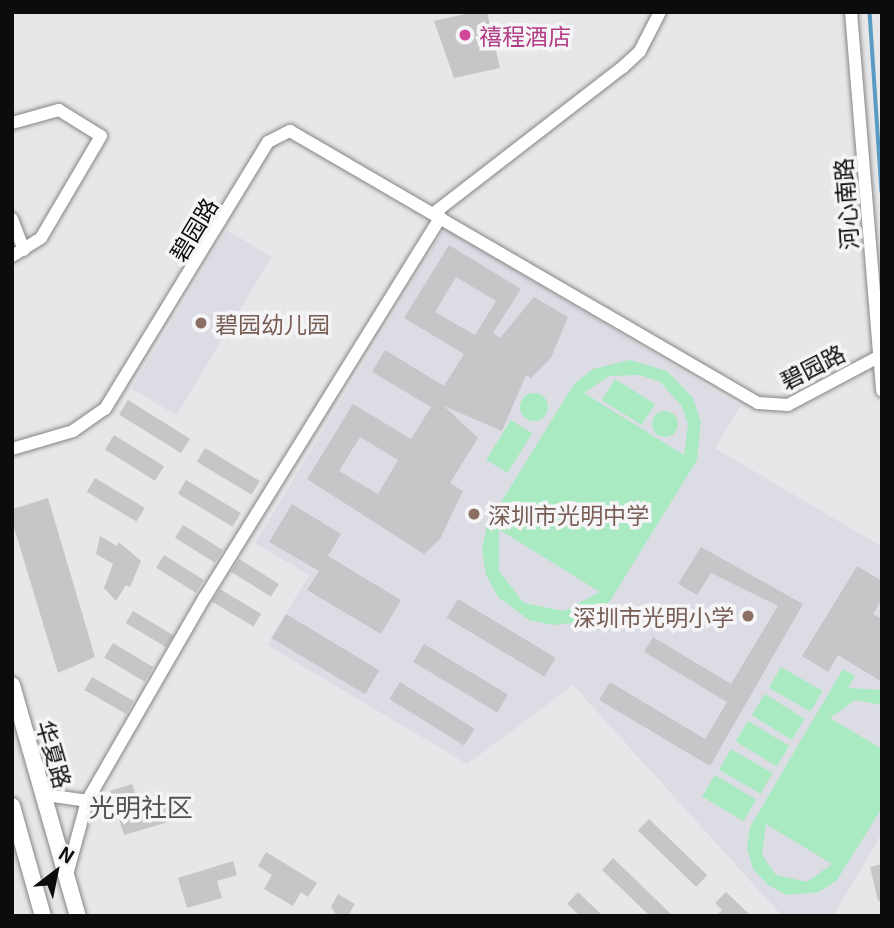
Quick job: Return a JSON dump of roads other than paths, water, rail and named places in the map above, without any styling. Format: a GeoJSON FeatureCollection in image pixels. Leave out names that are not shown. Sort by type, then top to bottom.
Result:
{"type":"FeatureCollection","features":[{"type":"Feature","properties":{"kind":"main road","name":"华夏路"},"geometry":{"type":"LineString","coordinates":[[12,685],[78,916]]}},
{"type":"Feature","properties":{"kind":"main road"},"geometry":{"type":"LineString","coordinates":[[13,810],[43,916]]}},
{"type":"Feature","properties":{"kind":"street"},"geometry":{"type":"LineString","coordinates":[[67,879],[75,828],[87,801],[205,597],[437,215],[623,67],[640,51],[660,12]]}},
{"type":"Feature","properties":{"kind":"street","name":"河心南路"},"geometry":{"type":"LineString","coordinates":[[851,12],[882,391]]}},
{"type":"Feature","properties":{"kind":"street"},"geometry":{"type":"LineString","coordinates":[[12,123],[59,110],[101,136],[41,238],[18,253],[12,219]]}},
{"type":"Feature","properties":{"kind":"street","name":"碧园路"},"geometry":{"type":"LineString","coordinates":[[12,449],[54,439],[105,409],[279,134],[303,135],[758,403],[788,405],[880,356]]}},
{"type":"Feature","properties":{"kind":"street"},"geometry":{"type":"LineString","coordinates":[[40,781],[53,796],[87,801]]}},
{"type":"Feature","properties":{"kind":"waterway"},"geometry":{"type":"LineString","coordinates":[[870,12],[882,192]]}},
{"type":"Feature","properties":{"kind":"place","name":"禧程酒店"},"geometry":{"type":"Point","coordinates":[465,35]}},
{"type":"Feature","properties":{"kind":"place","name":"碧园幼儿园"},"geometry":{"type":"Point","coordinates":[201,323]}},
{"type":"Feature","properties":{"kind":"place","name":"深圳市光明中学"},"geometry":{"type":"Point","coordinates":[474,514]}},
{"type":"Feature","properties":{"kind":"place","name":"深圳市光明小学"},"geometry":{"type":"Point","coordinates":[748,616]}},
{"type":"Feature","properties":{"kind":"district","name":"光明社区"},"geometry":{"type":"Point","coordinates":[141,806]}}]}
